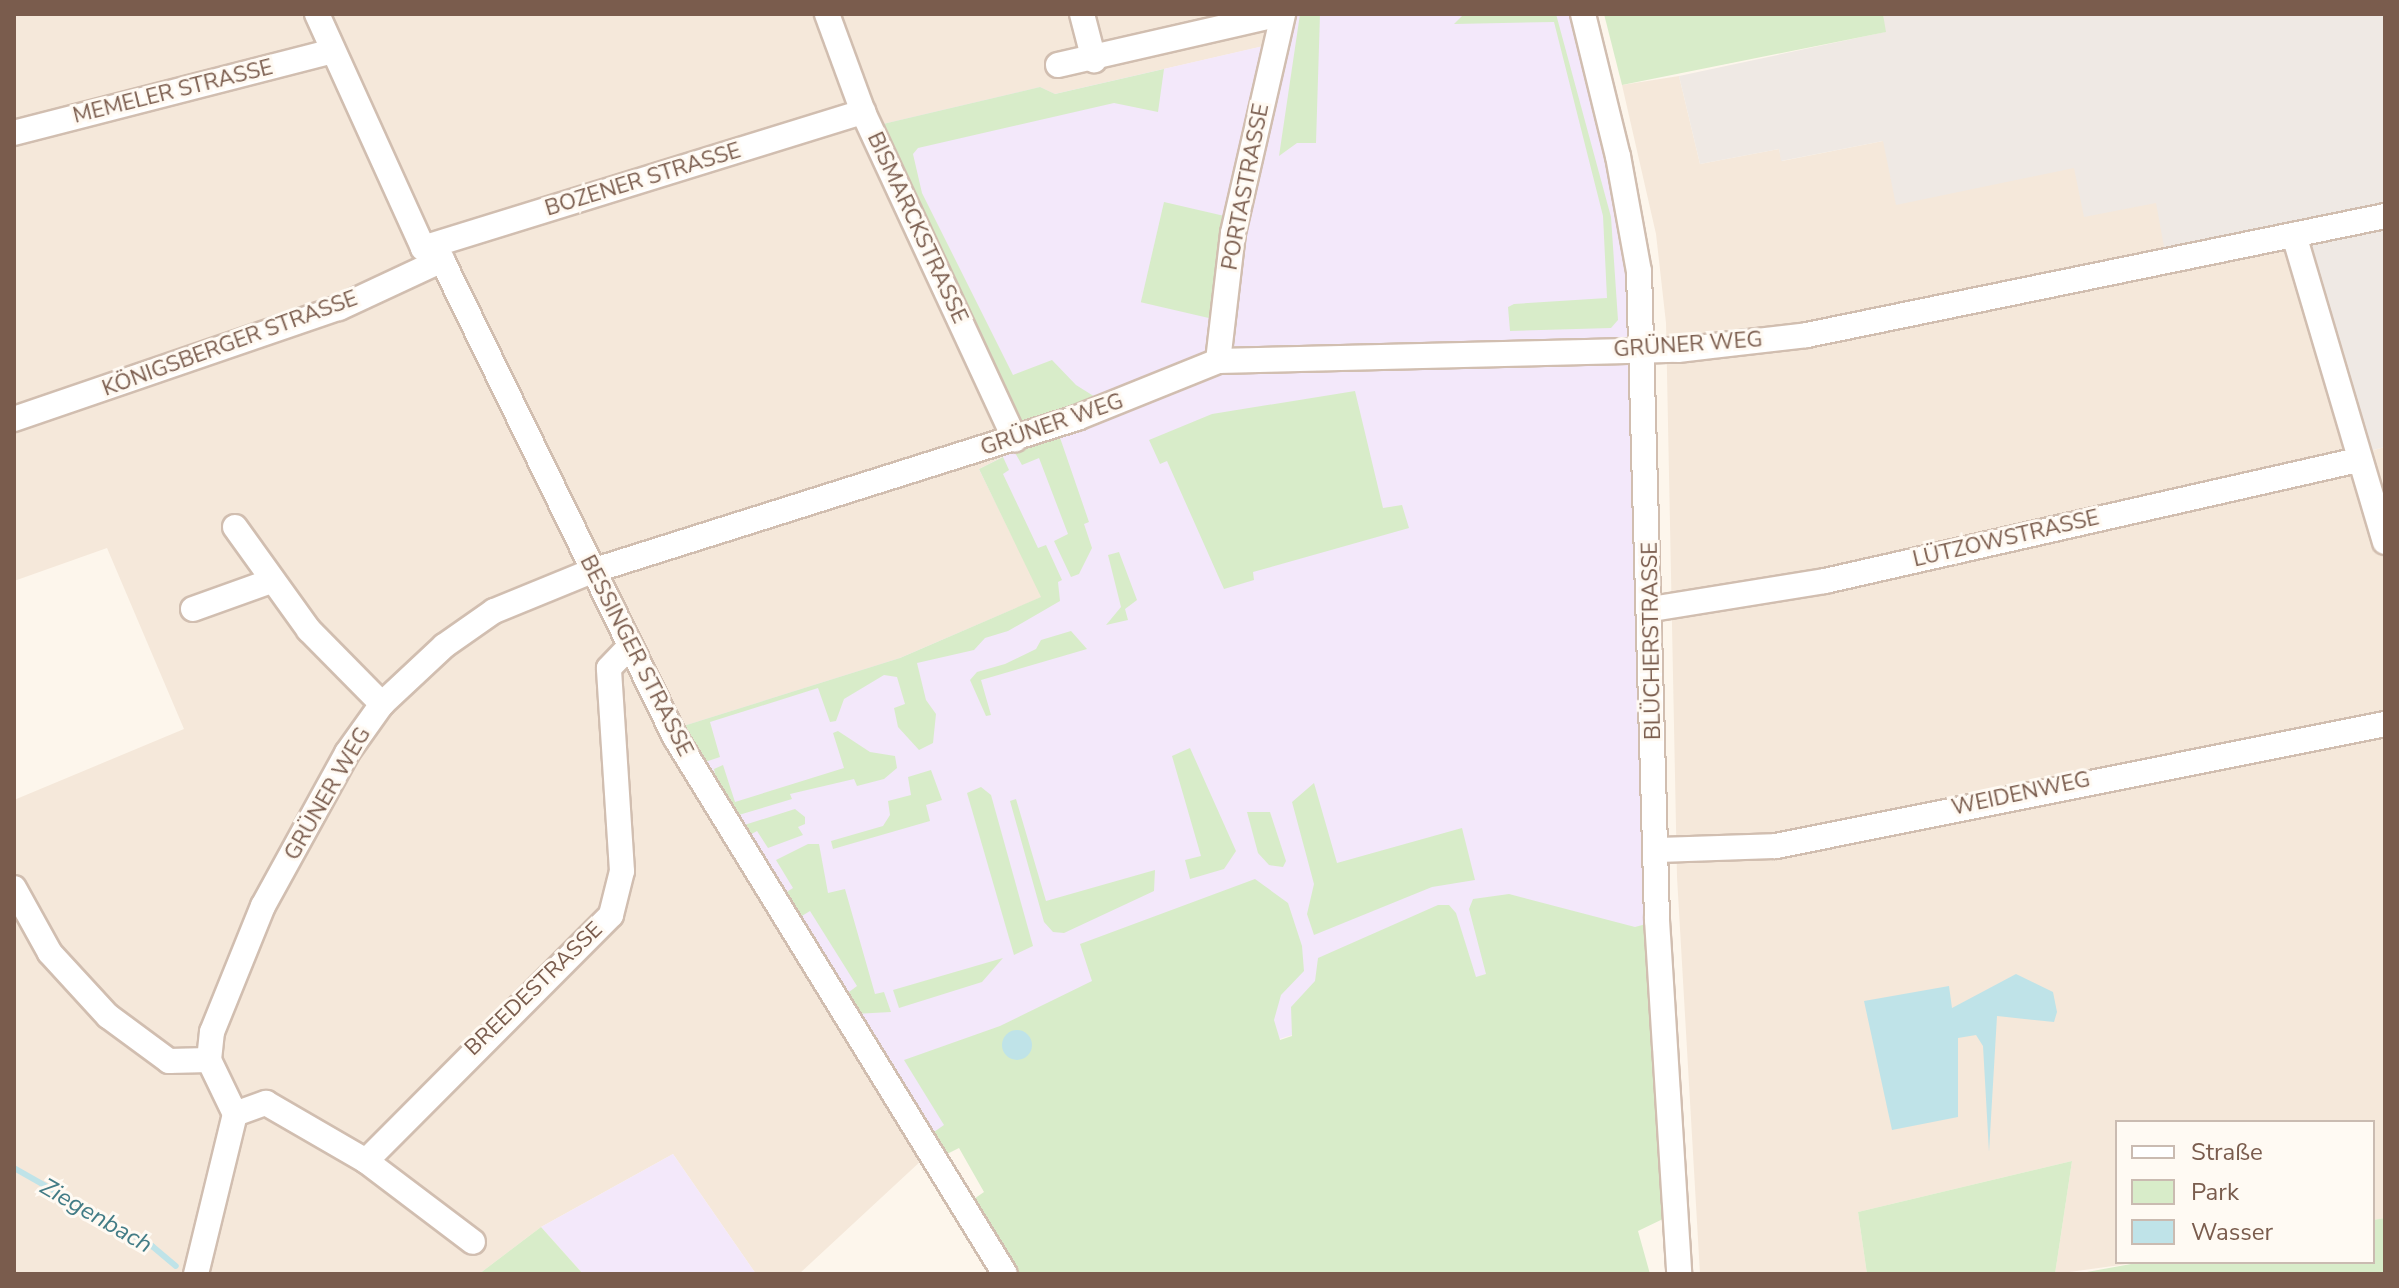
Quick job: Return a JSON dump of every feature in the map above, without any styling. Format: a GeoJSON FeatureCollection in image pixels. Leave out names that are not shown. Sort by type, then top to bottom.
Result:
{"type":"FeatureCollection","features":[{"type":"Feature","properties":{"kind":"street","name":"BESSINGER STRASSE"},"geometry":{"type":"LineString","coordinates":[[317,14],[433,254],[675,737],[1005,1274]]}},
{"type":"Feature","properties":{"kind":"street","name":"BISMARCKSTRASSE"},"geometry":{"type":"LineString","coordinates":[[827,14],[863,112],[1015,439]]}},
{"type":"Feature","properties":{"kind":"street"},"geometry":{"type":"LineString","coordinates":[[1082,14],[1094,60]]}},
{"type":"Feature","properties":{"kind":"street"},"geometry":{"type":"LineString","coordinates":[[1058,65],[1094,60],[1282,14]]}},
{"type":"Feature","properties":{"kind":"street","name":"PORTASTRASSE"},"geometry":{"type":"LineString","coordinates":[[1218,361],[1233,233],[1282,14]]}},
{"type":"Feature","properties":{"kind":"street","name":"BLÜCHERSTRASSE"},"geometry":{"type":"LineString","coordinates":[[1583,14],[1624,184],[1639,271],[1652,609],[1656,850],[1679,1274]]}},
{"type":"Feature","properties":{"kind":"street","name":"MEMELER STRASSE"},"geometry":{"type":"LineString","coordinates":[[14,133],[333,51]]}},
{"type":"Feature","properties":{"kind":"street","name":"BOZENER STRASSE"},"geometry":{"type":"LineString","coordinates":[[433,254],[863,112]]}},
{"type":"Feature","properties":{"kind":"street","name":"GRÜNER WEG"},"geometry":{"type":"LineString","coordinates":[[209,1060],[212,1032],[263,906],[347,753],[382,704],[444,646],[494,611],[592,571],[1015,439],[1218,361],[1644,350],[1807,335],[2385,216]]}},
{"type":"Feature","properties":{"kind":"street"},"geometry":{"type":"LineString","coordinates":[[2294,235],[2358,460],[2385,542]]}},
{"type":"Feature","properties":{"kind":"street","name":"KÖNIGSBERGER STRASSE"},"geometry":{"type":"LineString","coordinates":[[14,419],[339,308],[433,254]]}},
{"type":"Feature","properties":{"kind":"street","name":"LÜTZOWSTRASSE"},"geometry":{"type":"LineString","coordinates":[[1652,609],[1825,581],[2358,460]]}},
{"type":"Feature","properties":{"kind":"street"},"geometry":{"type":"LineString","coordinates":[[235,527],[309,630],[382,704]]}},
{"type":"Feature","properties":{"kind":"street"},"geometry":{"type":"LineString","coordinates":[[193,609],[271,581]]}},
{"type":"Feature","properties":{"kind":"street","name":"BREEDESTRASSE"},"geometry":{"type":"LineString","coordinates":[[366,1161],[611,915],[622,871],[609,668],[629,647]]}},
{"type":"Feature","properties":{"kind":"street","name":"WEIDENWEG"},"geometry":{"type":"LineString","coordinates":[[1656,850],[1776,846],[2385,724]]}},
{"type":"Feature","properties":{"kind":"street"},"geometry":{"type":"LineString","coordinates":[[14,888],[50,953],[108,1016],[169,1061],[209,1060],[235,1114],[196,1274]]}},
{"type":"Feature","properties":{"kind":"street"},"geometry":{"type":"LineString","coordinates":[[235,1114],[266,1103],[366,1161],[473,1242]]}},
{"type":"Feature","properties":{"kind":"shaded area"},"geometry":{"type":"Polygon","coordinates":[[[14,14],[1285,14],[1282,42],[1055,94],[883,124],[1024,446],[979,469],[1042,597],[900,658],[936,1147],[799,1274],[756,1274],[673,1154],[541,1227],[479,1274],[14,1274],[14,800],[184,729],[107,548],[14,581],[14,14]]]}},
{"type":"Feature","properties":{"kind":"shaded area"},"geometry":{"type":"Polygon","coordinates":[[[1285,14],[1577,14],[1633,272],[1646,924],[1098,1096],[931,1138],[677,728],[900,658],[1042,597],[979,469],[1024,446],[883,124],[1040,87],[1055,94],[1281,42],[1285,14]]]}},
{"type":"Feature","properties":{"kind":"shaded area"},"geometry":{"type":"Polygon","coordinates":[[[1883,14],[2385,14],[2385,447],[2369,451],[2302,237],[2167,263],[2156,203],[2084,217],[2074,168],[1896,205],[1883,141],[1781,161],[1779,149],[1700,164],[1679,76],[1885,32],[1883,14]]]}},
{"type":"Feature","properties":{"kind":"shaded area"},"geometry":{"type":"Polygon","coordinates":[[[1679,76],[1700,164],[1779,149],[1782,161],[1883,141],[2074,168],[2156,203],[2302,237],[2370,451],[2385,447],[2385,1218],[2375,1220],[2375,1120],[2115,1120],[2115,1264],[2128,1264],[2055,1274],[2072,1161],[1858,1212],[1867,1274],[1700,1274],[1677,877],[1666,323],[1656,234],[1622,85],[1679,76]]]}},
{"type":"Feature","properties":{"kind":"shaded area"},"geometry":{"type":"Polygon","coordinates":[[[673,1154],[756,1274],[583,1274],[541,1227],[673,1154]]]}},
{"type":"Feature","properties":{"kind":"green space"},"geometry":{"type":"Polygon","coordinates":[[[1300,14],[1320,14],[1316,143],[1297,143],[1279,156],[1300,14]]]}},
{"type":"Feature","properties":{"kind":"green space"},"geometry":{"type":"Polygon","coordinates":[[[1464,14],[1556,14],[1611,217],[1618,320],[1611,328],[1510,331],[1508,307],[1514,304],[1607,298],[1603,216],[1554,22],[1454,24],[1464,14]]]}},
{"type":"Feature","properties":{"kind":"green space"},"geometry":{"type":"Polygon","coordinates":[[[1604,14],[1883,14],[1886,32],[1622,85],[1604,14]]]}},
{"type":"Feature","properties":{"kind":"green space"},"geometry":{"type":"Polygon","coordinates":[[[1164,69],[1158,112],[1114,103],[918,148],[913,154],[922,193],[1013,375],[1052,360],[1076,385],[1100,400],[1016,429],[883,124],[1040,87],[1055,94],[1164,69]]]}},
{"type":"Feature","properties":{"kind":"green space"},"geometry":{"type":"Polygon","coordinates":[[[1164,202],[1234,218],[1211,319],[1141,302],[1164,202]]]}},
{"type":"Feature","properties":{"kind":"green space"},"geometry":{"type":"Polygon","coordinates":[[[1355,391],[1383,508],[1402,505],[1409,528],[1253,572],[1254,580],[1224,589],[1167,461],[1160,464],[1149,440],[1212,414],[1355,391]]]}},
{"type":"Feature","properties":{"kind":"green space"},"geometry":{"type":"Polygon","coordinates":[[[1057,429],[1089,522],[1084,524],[1092,548],[1079,574],[1071,577],[1054,541],[1068,534],[1039,458],[1022,465],[1014,451],[1057,429]]]}},
{"type":"Feature","properties":{"kind":"green space"},"geometry":{"type":"Polygon","coordinates":[[[1003,457],[1009,470],[1003,474],[1038,548],[1046,545],[1062,580],[1058,582],[1060,601],[1008,631],[985,638],[974,650],[917,663],[926,700],[936,714],[933,743],[919,750],[898,727],[894,708],[905,704],[897,677],[884,675],[844,699],[836,721],[830,722],[818,688],[710,722],[720,757],[699,764],[677,728],[900,658],[1041,597],[979,469],[1003,457]]]}},
{"type":"Feature","properties":{"kind":"green space"},"geometry":{"type":"Polygon","coordinates":[[[1119,552],[1137,600],[1125,609],[1128,620],[1106,625],[1121,607],[1108,555],[1119,552]]]}},
{"type":"Feature","properties":{"kind":"green space"},"geometry":{"type":"Polygon","coordinates":[[[1071,631],[1087,649],[981,680],[991,715],[986,716],[970,680],[977,672],[1005,664],[1036,649],[1041,640],[1071,631]]]}},
{"type":"Feature","properties":{"kind":"green space"},"geometry":{"type":"Polygon","coordinates":[[[838,731],[870,752],[895,756],[897,768],[884,779],[857,786],[854,779],[790,794],[792,799],[732,817],[719,796],[714,769],[723,765],[735,802],[844,768],[833,733],[838,731]]]}},
{"type":"Feature","properties":{"kind":"green space"},"geometry":{"type":"Polygon","coordinates":[[[1190,748],[1236,851],[1224,869],[1190,879],[1185,860],[1201,856],[1172,756],[1190,748]]]}},
{"type":"Feature","properties":{"kind":"green space"},"geometry":{"type":"Polygon","coordinates":[[[931,770],[942,800],[926,805],[930,821],[833,849],[831,841],[883,826],[890,815],[888,801],[911,795],[908,777],[931,770]]]}},
{"type":"Feature","properties":{"kind":"green space"},"geometry":{"type":"Polygon","coordinates":[[[1314,783],[1337,863],[1462,828],[1475,880],[1432,887],[1314,935],[1307,914],[1314,884],[1292,802],[1314,783]]]}},
{"type":"Feature","properties":{"kind":"green space"},"geometry":{"type":"Polygon","coordinates":[[[981,787],[991,795],[1033,946],[1014,955],[967,793],[981,787]]]}},
{"type":"Feature","properties":{"kind":"green space"},"geometry":{"type":"Polygon","coordinates":[[[1016,799],[1046,901],[1155,870],[1154,891],[1064,933],[1053,932],[1044,922],[1010,801],[1016,799]]]}},
{"type":"Feature","properties":{"kind":"green space"},"geometry":{"type":"Polygon","coordinates":[[[795,809],[805,817],[805,824],[798,827],[803,835],[768,848],[757,831],[746,837],[738,827],[795,809]]]}},
{"type":"Feature","properties":{"kind":"green space"},"geometry":{"type":"Polygon","coordinates":[[[1247,812],[1270,812],[1286,861],[1283,867],[1269,865],[1258,853],[1247,812]]]}},
{"type":"Feature","properties":{"kind":"green space"},"geometry":{"type":"Polygon","coordinates":[[[808,844],[819,844],[828,893],[845,889],[875,994],[884,992],[891,1012],[854,1014],[845,995],[857,986],[810,911],[797,919],[782,895],[793,888],[776,860],[808,844]]]}},
{"type":"Feature","properties":{"kind":"green space"},"geometry":{"type":"Polygon","coordinates":[[[1255,879],[1288,903],[1302,946],[1304,971],[1281,995],[1274,1020],[1280,1040],[1292,1036],[1291,1007],[1315,981],[1318,958],[1438,905],[1449,905],[1456,913],[1476,977],[1486,974],[1469,909],[1473,899],[1509,894],[1635,927],[1646,924],[1665,1218],[1638,1231],[1650,1274],[1011,1274],[971,1201],[984,1192],[959,1148],[943,1156],[931,1134],[944,1125],[904,1060],[1000,1026],[1092,981],[1080,944],[1255,879]]]}},
{"type":"Feature","properties":{"kind":"green space"},"geometry":{"type":"Polygon","coordinates":[[[1003,958],[982,982],[899,1008],[893,990],[1003,958]]]}},
{"type":"Feature","properties":{"kind":"green space"},"geometry":{"type":"Polygon","coordinates":[[[2072,1161],[2055,1274],[1867,1274],[1858,1212],[2072,1161]]]}},
{"type":"Feature","properties":{"kind":"green space"},"geometry":{"type":"Polygon","coordinates":[[[2385,1218],[2385,1274],[2076,1274],[2131,1264],[2375,1264],[2375,1220],[2385,1218]]]}},
{"type":"Feature","properties":{"kind":"green space"},"geometry":{"type":"Polygon","coordinates":[[[541,1227],[583,1274],[479,1274],[541,1227]]]}},
{"type":"Feature","properties":{"kind":"water"},"geometry":{"type":"Polygon","coordinates":[[[2016,974],[2053,992],[2057,1012],[2054,1022],[1997,1016],[1989,1152],[1983,1046],[1976,1035],[1958,1038],[1958,1117],[1892,1130],[1864,1001],[1949,986],[1952,1008],[2016,974]]]}},
{"type":"Feature","properties":{"kind":"water"},"geometry":{"type":"Polygon","coordinates":[[[1017,1030],[1027,1035],[1032,1045],[1027,1055],[1017,1060],[1007,1055],[1002,1045],[1007,1035],[1017,1030]]]}},
{"type":"Feature","properties":{"kind":"waterway","name":"Ziegenbach"},"geometry":{"type":"LineString","coordinates":[[14,1168],[152,1246],[176,1266]]}}]}
